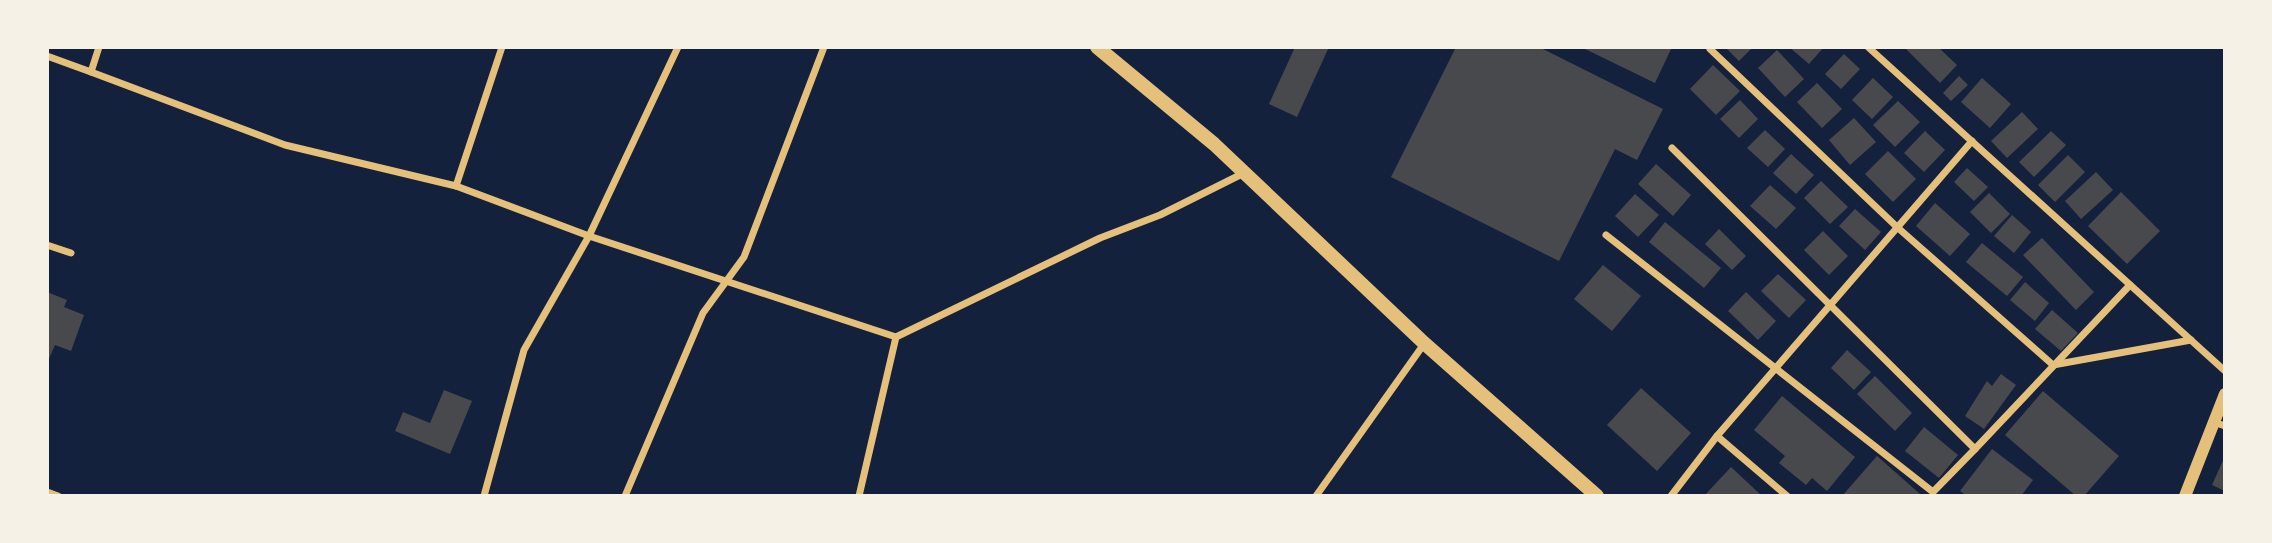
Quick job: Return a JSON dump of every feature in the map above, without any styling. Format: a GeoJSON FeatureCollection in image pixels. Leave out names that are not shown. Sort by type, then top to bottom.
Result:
{"type":"FeatureCollection","features":[{"type":"Feature","properties":{"kind":"main road"},"geometry":{"type":"LineString","coordinates":[[1097,47],[1214,144],[1424,343],[1597,496]]}},
{"type":"Feature","properties":{"kind":"street"},"geometry":{"type":"LineString","coordinates":[[90,72],[99,47]]}},
{"type":"Feature","properties":{"kind":"street"},"geometry":{"type":"LineString","coordinates":[[456,186],[502,47]]}},
{"type":"Feature","properties":{"kind":"street"},"geometry":{"type":"LineString","coordinates":[[484,496],[524,350],[589,236],[678,47]]}},
{"type":"Feature","properties":{"kind":"street"},"geometry":{"type":"LineString","coordinates":[[625,496],[703,313],[744,257],[824,47]]}},
{"type":"Feature","properties":{"kind":"street"},"geometry":{"type":"LineString","coordinates":[[1868,47],[2225,371]]}},
{"type":"Feature","properties":{"kind":"street"},"geometry":{"type":"LineString","coordinates":[[1710,49],[1897,227],[2053,365]]}},
{"type":"Feature","properties":{"kind":"street"},"geometry":{"type":"LineString","coordinates":[[47,57],[285,145],[456,186],[589,236],[896,337],[1077,249],[1160,215],[1244,173]]}},
{"type":"Feature","properties":{"kind":"street"},"geometry":{"type":"LineString","coordinates":[[1671,496],[1717,436],[1972,141]]}},
{"type":"Feature","properties":{"kind":"street"},"geometry":{"type":"LineString","coordinates":[[1672,148],[1975,449]]}},
{"type":"Feature","properties":{"kind":"street"},"geometry":{"type":"LineString","coordinates":[[1606,235],[1935,494],[2130,285]]}},
{"type":"Feature","properties":{"kind":"street"},"geometry":{"type":"LineString","coordinates":[[47,245],[71,253]]}},
{"type":"Feature","properties":{"kind":"street"},"geometry":{"type":"LineString","coordinates":[[859,496],[896,337]]}},
{"type":"Feature","properties":{"kind":"street"},"geometry":{"type":"LineString","coordinates":[[2053,365],[2191,340]]}},
{"type":"Feature","properties":{"kind":"street"},"geometry":{"type":"LineString","coordinates":[[1316,496],[1424,343]]}},
{"type":"Feature","properties":{"kind":"street"},"geometry":{"type":"LineString","coordinates":[[2185,496],[2219,424],[2225,394]]}},
{"type":"Feature","properties":{"kind":"street"},"geometry":{"type":"LineString","coordinates":[[1717,436],[1787,496]]}},
{"type":"Feature","properties":{"kind":"street"},"geometry":{"type":"LineString","coordinates":[[47,492],[58,496]]}},
{"type":"Feature","properties":{"kind":"building"},"geometry":{"type":"Polygon","coordinates":[[[1295,47],[1329,47],[1297,117],[1269,104],[1295,47]]]}},
{"type":"Feature","properties":{"kind":"building"},"geometry":{"type":"Polygon","coordinates":[[[1456,47],[1539,47],[1663,109],[1637,160],[1615,149],[1559,261],[1391,177],[1456,47]]]}},
{"type":"Feature","properties":{"kind":"building"},"geometry":{"type":"Polygon","coordinates":[[[1581,47],[1672,47],[1655,83],[1581,47]]]}},
{"type":"Feature","properties":{"kind":"building"},"geometry":{"type":"Polygon","coordinates":[[[1725,47],[1753,47],[1739,61],[1725,47]]]}},
{"type":"Feature","properties":{"kind":"building"},"geometry":{"type":"Polygon","coordinates":[[[1789,47],[1824,47],[1809,64],[1789,47]]]}},
{"type":"Feature","properties":{"kind":"building"},"geometry":{"type":"Polygon","coordinates":[[[1904,47],[1938,47],[1957,65],[1940,83],[1904,47]]]}},
{"type":"Feature","properties":{"kind":"building"},"geometry":{"type":"Polygon","coordinates":[[[1777,50],[1804,79],[1785,97],[1758,68],[1777,50]]]}},
{"type":"Feature","properties":{"kind":"building"},"geometry":{"type":"Polygon","coordinates":[[[1844,54],[1860,69],[1841,89],[1825,74],[1844,54]]]}},
{"type":"Feature","properties":{"kind":"building"},"geometry":{"type":"Polygon","coordinates":[[[1713,65],[1740,91],[1716,115],[1690,89],[1713,65]]]}},
{"type":"Feature","properties":{"kind":"building"},"geometry":{"type":"Polygon","coordinates":[[[1959,76],[1968,85],[1951,101],[1943,93],[1959,76]]]}},
{"type":"Feature","properties":{"kind":"building"},"geometry":{"type":"Polygon","coordinates":[[[1873,78],[1893,97],[1872,119],[1852,100],[1873,78]]]}},
{"type":"Feature","properties":{"kind":"building"},"geometry":{"type":"Polygon","coordinates":[[[1982,78],[2011,104],[1990,128],[1961,102],[1982,78]]]}},
{"type":"Feature","properties":{"kind":"building"},"geometry":{"type":"Polygon","coordinates":[[[1817,83],[1842,109],[1822,128],[1797,102],[1817,83]]]}},
{"type":"Feature","properties":{"kind":"building"},"geometry":{"type":"Polygon","coordinates":[[[1740,100],[1758,119],[1739,138],[1720,119],[1740,100]]]}},
{"type":"Feature","properties":{"kind":"building"},"geometry":{"type":"Polygon","coordinates":[[[1898,101],[1920,122],[1895,147],[1873,125],[1898,101]]]}},
{"type":"Feature","properties":{"kind":"building"},"geometry":{"type":"Polygon","coordinates":[[[2022,112],[2038,129],[2007,158],[1991,141],[2022,112]]]}},
{"type":"Feature","properties":{"kind":"building"},"geometry":{"type":"Polygon","coordinates":[[[1854,118],[1876,142],[1850,165],[1829,140],[1854,118]]]}},
{"type":"Feature","properties":{"kind":"building"},"geometry":{"type":"Polygon","coordinates":[[[1765,130],[1785,149],[1768,167],[1747,148],[1765,130]]]}},
{"type":"Feature","properties":{"kind":"building"},"geometry":{"type":"Polygon","coordinates":[[[1925,131],[1945,150],[1924,172],[1904,153],[1925,131]]]}},
{"type":"Feature","properties":{"kind":"building"},"geometry":{"type":"Polygon","coordinates":[[[2051,131],[2066,145],[2034,177],[2019,162],[2051,131]]]}},
{"type":"Feature","properties":{"kind":"building"},"geometry":{"type":"Polygon","coordinates":[[[1888,151],[1916,179],[1893,202],[1865,174],[1888,151]]]}},
{"type":"Feature","properties":{"kind":"building"},"geometry":{"type":"Polygon","coordinates":[[[1791,154],[1814,175],[1796,194],[1773,173],[1791,154]]]}},
{"type":"Feature","properties":{"kind":"building"},"geometry":{"type":"Polygon","coordinates":[[[2068,155],[2085,172],[2055,202],[2038,185],[2068,155]]]}},
{"type":"Feature","properties":{"kind":"building"},"geometry":{"type":"Polygon","coordinates":[[[1656,164],[1691,195],[1673,216],[1638,184],[1656,164]]]}},
{"type":"Feature","properties":{"kind":"building"},"geometry":{"type":"Polygon","coordinates":[[[1967,168],[1988,187],[1974,201],[1954,182],[1967,168]]]}},
{"type":"Feature","properties":{"kind":"building"},"geometry":{"type":"Polygon","coordinates":[[[2096,172],[2113,190],[2081,219],[2065,201],[2096,172]]]}},
{"type":"Feature","properties":{"kind":"building"},"geometry":{"type":"Polygon","coordinates":[[[1821,181],[1848,207],[1830,224],[1804,198],[1821,181]]]}},
{"type":"Feature","properties":{"kind":"building"},"geometry":{"type":"Polygon","coordinates":[[[1770,185],[1796,208],[1776,229],[1750,206],[1770,185]]]}},
{"type":"Feature","properties":{"kind":"building"},"geometry":{"type":"Polygon","coordinates":[[[2121,192],[2160,231],[2127,264],[2088,226],[2121,192]]]}},
{"type":"Feature","properties":{"kind":"building"},"geometry":{"type":"Polygon","coordinates":[[[1989,193],[2010,214],[1991,233],[1970,212],[1989,193]]]}},
{"type":"Feature","properties":{"kind":"building"},"geometry":{"type":"Polygon","coordinates":[[[1635,194],[1659,215],[1638,237],[1615,216],[1635,194]]]}},
{"type":"Feature","properties":{"kind":"building"},"geometry":{"type":"Polygon","coordinates":[[[1935,203],[1970,234],[1950,256],[1916,226],[1935,203]]]}},
{"type":"Feature","properties":{"kind":"building"},"geometry":{"type":"Polygon","coordinates":[[[1855,209],[1881,232],[1865,250],[1839,226],[1855,209]]]}},
{"type":"Feature","properties":{"kind":"building"},"geometry":{"type":"Polygon","coordinates":[[[2012,215],[2031,232],[2014,253],[1994,236],[2012,215]]]}},
{"type":"Feature","properties":{"kind":"building"},"geometry":{"type":"Polygon","coordinates":[[[1665,222],[1721,268],[1704,288],[1649,242],[1665,222]]]}},
{"type":"Feature","properties":{"kind":"building"},"geometry":{"type":"Polygon","coordinates":[[[1719,229],[1746,256],[1732,270],[1705,244],[1719,229]]]}},
{"type":"Feature","properties":{"kind":"building"},"geometry":{"type":"Polygon","coordinates":[[[1823,231],[1848,256],[1829,275],[1804,250],[1823,231]]]}},
{"type":"Feature","properties":{"kind":"building"},"geometry":{"type":"Polygon","coordinates":[[[2042,238],[2094,292],[2076,310],[2023,255],[2042,238]]]}},
{"type":"Feature","properties":{"kind":"building"},"geometry":{"type":"Polygon","coordinates":[[[1982,243],[2023,277],[2007,296],[1966,262],[1982,243]]]}},
{"type":"Feature","properties":{"kind":"building"},"geometry":{"type":"Polygon","coordinates":[[[1603,265],[1641,296],[1612,331],[1574,299],[1603,265]]]}},
{"type":"Feature","properties":{"kind":"building"},"geometry":{"type":"Polygon","coordinates":[[[1778,274],[1806,300],[1789,318],[1761,291],[1778,274]]]}},
{"type":"Feature","properties":{"kind":"building"},"geometry":{"type":"Polygon","coordinates":[[[2025,282],[2049,303],[2035,321],[2010,300],[2025,282]]]}},
{"type":"Feature","properties":{"kind":"building"},"geometry":{"type":"Polygon","coordinates":[[[47,292],[67,300],[64,307],[84,315],[71,351],[55,345],[47,363],[47,292]]]}},
{"type":"Feature","properties":{"kind":"building"},"geometry":{"type":"Polygon","coordinates":[[[1746,292],[1776,321],[1758,340],[1728,311],[1746,292]]]}},
{"type":"Feature","properties":{"kind":"building"},"geometry":{"type":"Polygon","coordinates":[[[2052,310],[2078,333],[2061,351],[2035,329],[2052,310]]]}},
{"type":"Feature","properties":{"kind":"building"},"geometry":{"type":"Polygon","coordinates":[[[1847,350],[1871,372],[1854,390],[1831,368],[1847,350]]]}},
{"type":"Feature","properties":{"kind":"building"},"geometry":{"type":"Polygon","coordinates":[[[2001,374],[2016,385],[1984,429],[1965,416],[1987,381],[1992,386],[2001,374]]]}},
{"type":"Feature","properties":{"kind":"building"},"geometry":{"type":"Polygon","coordinates":[[[1875,376],[1912,413],[1895,431],[1857,394],[1875,376]]]}},
{"type":"Feature","properties":{"kind":"building"},"geometry":{"type":"Polygon","coordinates":[[[1641,388],[1691,433],[1657,471],[1607,425],[1641,388]]]}},
{"type":"Feature","properties":{"kind":"building"},"geometry":{"type":"Polygon","coordinates":[[[444,390],[472,401],[450,454],[395,431],[403,412],[430,423],[444,390]]]}},
{"type":"Feature","properties":{"kind":"building"},"geometry":{"type":"Polygon","coordinates":[[[2043,391],[2119,456],[2084,496],[2076,496],[2005,435],[2043,391]]]}},
{"type":"Feature","properties":{"kind":"building"},"geometry":{"type":"Polygon","coordinates":[[[1782,396],[1855,457],[1827,491],[1812,478],[1806,485],[1779,463],[1785,456],[1754,430],[1782,396]]]}},
{"type":"Feature","properties":{"kind":"building"},"geometry":{"type":"Polygon","coordinates":[[[1924,427],[1958,455],[1939,478],[1905,451],[1924,427]]]}},
{"type":"Feature","properties":{"kind":"building"},"geometry":{"type":"Polygon","coordinates":[[[1992,449],[2033,480],[2021,496],[1967,496],[1960,491],[1992,449]]]}},
{"type":"Feature","properties":{"kind":"building"},"geometry":{"type":"Polygon","coordinates":[[[1877,456],[1920,494],[1842,496],[1877,456]]]}},
{"type":"Feature","properties":{"kind":"building"},"geometry":{"type":"Polygon","coordinates":[[[2225,456],[2225,491],[2212,485],[2225,456]]]}},
{"type":"Feature","properties":{"kind":"building"},"geometry":{"type":"Polygon","coordinates":[[[1731,467],[1762,496],[1704,496],[1731,467]]]}}]}
